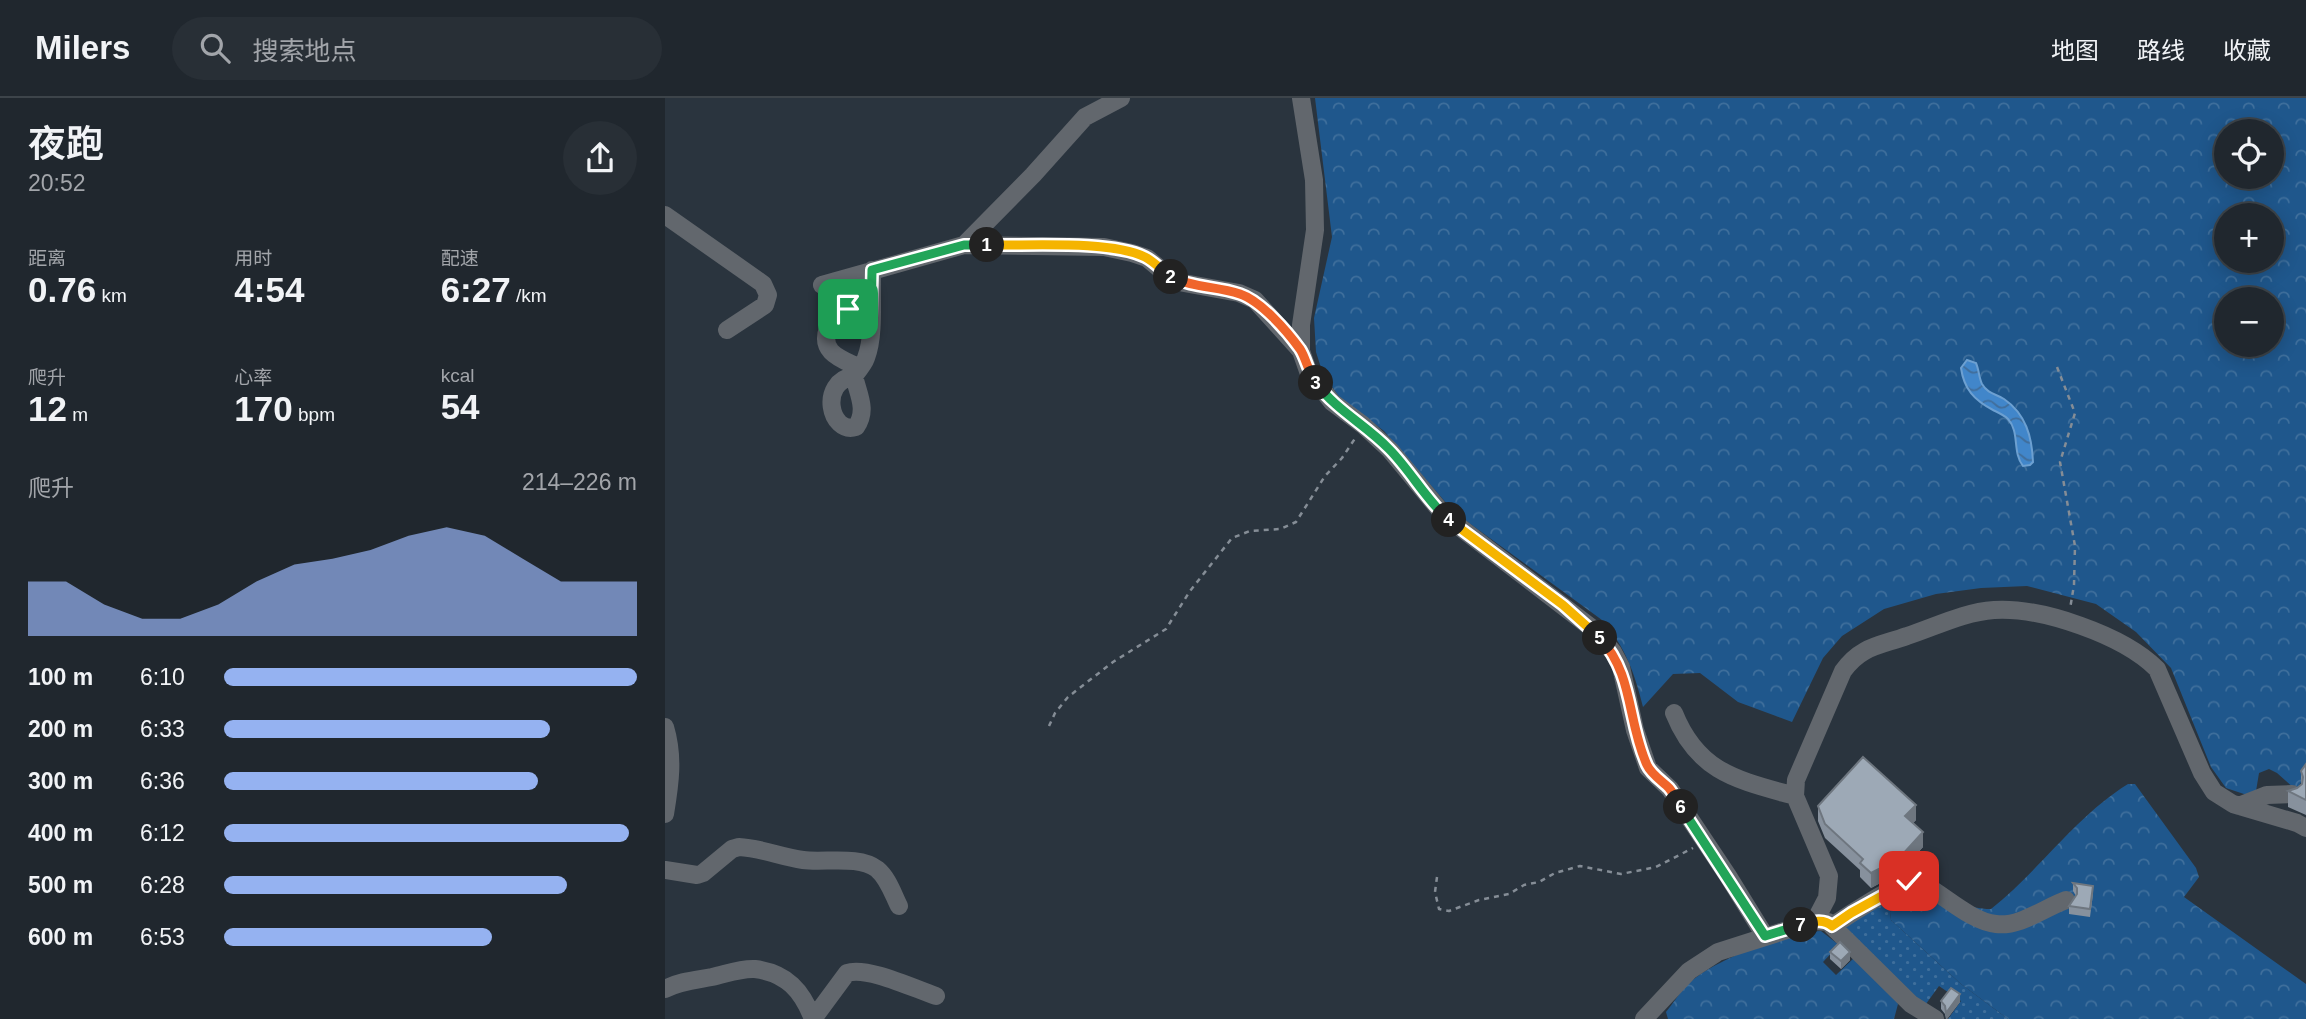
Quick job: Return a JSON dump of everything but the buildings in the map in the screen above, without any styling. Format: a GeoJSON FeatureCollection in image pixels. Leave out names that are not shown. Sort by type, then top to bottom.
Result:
{"type":"FeatureCollection","features":[{"type":"Feature","properties":{"kind":"street"},"geometry":{"type":"LineString","coordinates":[[964,245],[1085,117],[1121,98]]}},
{"type":"Feature","properties":{"kind":"street"},"geometry":{"type":"LineString","coordinates":[[1301,98],[1314,180],[1315,230],[1301,325],[1301,351],[1308,371],[1332,402],[1390,450],[1444,515],[1593,629],[1613,652],[1621,667],[1635,730],[1648,768],[1669,789],[1765,936]]}},
{"type":"Feature","properties":{"kind":"street"},"geometry":{"type":"LineString","coordinates":[[665,215],[763,285],[768,295],[765,305],[727,330]]}},
{"type":"Feature","properties":{"kind":"street"},"geometry":{"type":"LineString","coordinates":[[823,285],[964,245],[1104,247],[1147,258],[1165,273],[1184,283],[1239,293],[1255,300],[1301,351]]}},
{"type":"Feature","properties":{"kind":"street"},"geometry":{"type":"LineString","coordinates":[[871,318],[841,309],[834,315],[827,333],[827,349],[857,372],[866,359],[872,328],[872,270]]}},
{"type":"Feature","properties":{"kind":"street"},"geometry":{"type":"LineString","coordinates":[[1824,924],[1829,876],[1795,796],[1796,780],[1843,671],[1854,657],[1870,647],[1991,610],[2015,610],[2050,616],[2130,648],[2146,658],[2157,669],[2202,773],[2214,792],[2233,804],[2306,828]]}},
{"type":"Feature","properties":{"kind":"street"},"geometry":{"type":"LineString","coordinates":[[1674,713],[1681,732],[1700,757],[1727,776],[1795,796]]}},
{"type":"Feature","properties":{"kind":"street"},"geometry":{"type":"LineString","coordinates":[[665,727],[670,742],[672,768],[665,814]]}},
{"type":"Feature","properties":{"kind":"street"},"geometry":{"type":"LineString","coordinates":[[2239,806],[2267,795],[2292,794]]}},
{"type":"Feature","properties":{"kind":"street"},"geometry":{"type":"LineString","coordinates":[[665,870],[697,875],[732,849],[739,847],[806,861],[824,859],[866,864],[877,869],[886,878],[899,906]]}},
{"type":"Feature","properties":{"kind":"street"},"geometry":{"type":"LineString","coordinates":[[1644,1019],[1689,971],[1718,952],[1765,936],[1824,924],[1851,913],[1909,881],[1923,883],[1955,908],[1983,922],[1998,925],[2023,920],[2066,900]]}},
{"type":"Feature","properties":{"kind":"street"},"geometry":{"type":"LineString","coordinates":[[1824,924],[1911,1004],[1935,1019]]}},
{"type":"Feature","properties":{"kind":"street"},"geometry":{"type":"LineString","coordinates":[[665,989],[694,980],[754,969],[773,974],[801,992],[813,1019],[847,973],[854,971],[936,996]]}},
{"type":"Feature","properties":{"kind":"path"},"geometry":{"type":"LineString","coordinates":[[2057,367],[2075,413],[2060,462],[2075,546],[2074,585],[2067,622]]}},
{"type":"Feature","properties":{"kind":"path"},"geometry":{"type":"LineString","coordinates":[[1049,726],[1055,713],[1068,697],[1113,662],[1166,629],[1190,591],[1232,538],[1250,531],[1280,530],[1296,522],[1319,484],[1342,458],[1363,425]]}},
{"type":"Feature","properties":{"kind":"path"},"geometry":{"type":"LineString","coordinates":[[1437,877],[1435,892],[1439,909],[1449,911],[1479,900],[1509,894],[1524,885],[1580,866],[1621,874],[1656,867],[1705,842]]}},
{"type":"Feature","properties":{"kind":"green space"},"geometry":{"type":"Polygon","coordinates":[[[1315,98],[2306,98],[2306,775],[2296,790],[2269,769],[2259,773],[2256,791],[2247,795],[2226,788],[2211,767],[2171,668],[2136,632],[2096,604],[2027,586],[1936,594],[1884,609],[1842,636],[1823,658],[1792,722],[1738,702],[1700,673],[1673,674],[1643,707],[1628,661],[1602,620],[1454,512],[1384,431],[1340,398],[1323,374],[1316,352],[1314,318],[1332,237],[1315,98]]]}},
{"type":"Feature","properties":{"kind":"green space"},"geometry":{"type":"Polygon","coordinates":[[[2128,784],[2135,784],[2196,868],[2199,877],[2184,897],[2306,984],[2306,1019],[2008,1019],[1961,984],[1891,920],[1890,912],[1914,894],[1927,878],[1967,904],[1991,909],[2091,812],[2128,784]]]}},
{"type":"Feature","properties":{"kind":"green space"},"geometry":{"type":"Polygon","coordinates":[[[1890,895],[1897,907],[1890,912],[1891,920],[1961,984],[2008,1019],[1948,1019],[1961,1001],[1939,986],[1923,1008],[1840,926],[1890,895]]]}},
{"type":"Feature","properties":{"kind":"green space"},"geometry":{"type":"Polygon","coordinates":[[[1821,931],[1839,945],[1823,962],[1836,975],[1854,958],[1895,999],[1898,1004],[1894,1019],[1668,1019],[1666,1012],[1683,989],[1713,967],[1769,942],[1821,931]]]}},
{"type":"Feature","properties":{"kind":"water"},"geometry":{"type":"Polygon","coordinates":[[[1967,360],[1976,363],[1984,387],[2012,405],[2023,419],[2031,444],[2033,462],[2030,465],[2023,466],[2020,460],[2014,430],[2008,419],[1980,402],[1967,388],[1961,368],[1967,360]]]}},
{"type":"Feature","properties":{"kind":"route"},"geometry":{"type":"LineString","coordinates":[[848,309],[871,318],[872,270],[964,245],[1104,247],[1147,258],[1165,273],[1184,283],[1239,293],[1255,300],[1301,351],[1308,371],[1332,402],[1390,450],[1444,515],[1464,533],[1593,629],[1613,652],[1621,667],[1635,730],[1648,768],[1669,789],[1765,936],[1815,921],[1828,922],[1832,926],[1909,881]]}}]}
